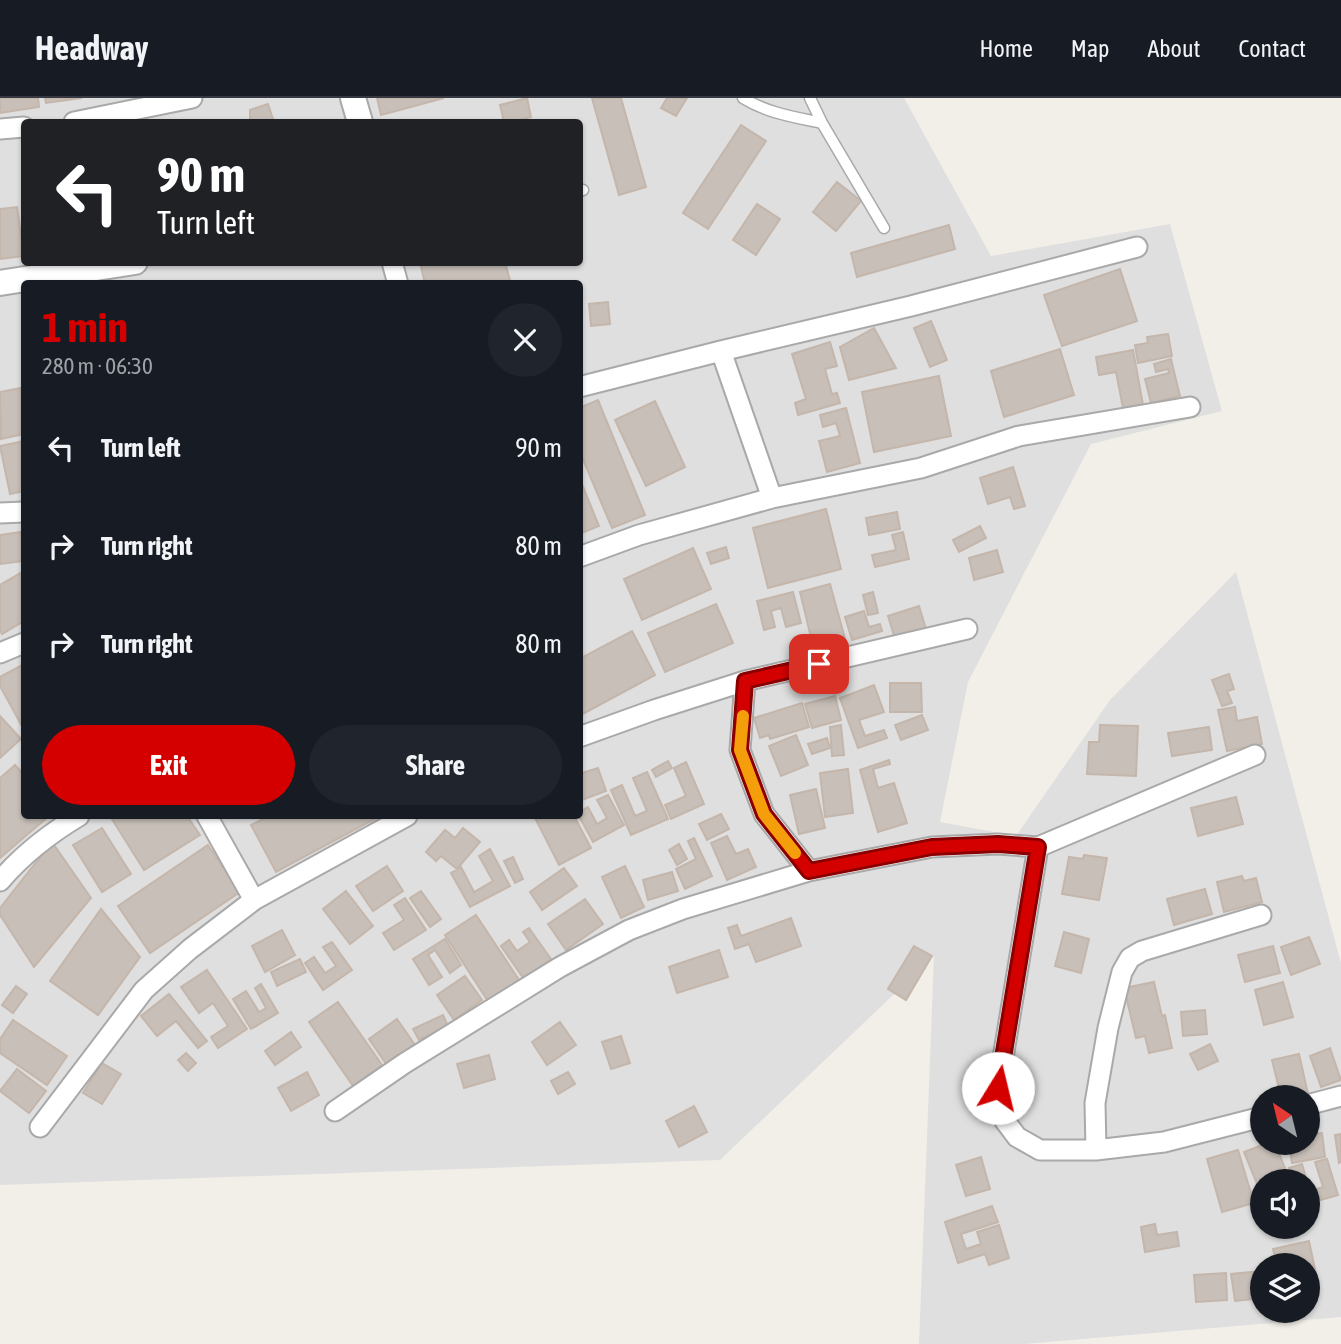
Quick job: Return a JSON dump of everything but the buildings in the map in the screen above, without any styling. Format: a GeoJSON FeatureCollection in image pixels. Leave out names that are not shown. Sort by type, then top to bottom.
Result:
{"type":"FeatureCollection","features":[{"type":"Feature","properties":{"kind":"street"},"geometry":{"type":"LineString","coordinates":[[89,119],[192,98]]}},
{"type":"Feature","properties":{"kind":"street"},"geometry":{"type":"LineString","coordinates":[[353,98],[359,119]]}},
{"type":"Feature","properties":{"kind":"street"},"geometry":{"type":"LineString","coordinates":[[0,129],[21,127]]}},
{"type":"Feature","properties":{"kind":"street"},"geometry":{"type":"LineString","coordinates":[[583,386],[911,306],[1137,247]]}},
{"type":"Feature","properties":{"kind":"street"},"geometry":{"type":"LineString","coordinates":[[0,283],[109,266]]}},
{"type":"Feature","properties":{"kind":"street"},"geometry":{"type":"LineString","coordinates":[[721,351],[772,498]]}},
{"type":"Feature","properties":{"kind":"street"},"geometry":{"type":"LineString","coordinates":[[583,556],[639,535],[772,498],[921,468],[1019,436],[1190,407]]}},
{"type":"Feature","properties":{"kind":"street"},"geometry":{"type":"LineString","coordinates":[[0,513],[21,512]]}},
{"type":"Feature","properties":{"kind":"street"},"geometry":{"type":"LineString","coordinates":[[583,736],[745,681],[967,629]]}},
{"type":"Feature","properties":{"kind":"street"},"geometry":{"type":"LineString","coordinates":[[0,653],[21,644]]}},
{"type":"Feature","properties":{"kind":"street"},"geometry":{"type":"LineString","coordinates":[[745,681],[740,750],[764,814],[809,871]]}},
{"type":"Feature","properties":{"kind":"street"},"geometry":{"type":"LineString","coordinates":[[335,1111],[405,1063],[560,967],[629,930],[683,909],[809,871],[932,847],[998,844],[1038,847],[1255,755]]}},
{"type":"Feature","properties":{"kind":"street"},"geometry":{"type":"LineString","coordinates":[[0,881],[14,864],[47,835],[74,819]]}},
{"type":"Feature","properties":{"kind":"street"},"geometry":{"type":"LineString","coordinates":[[209,819],[254,900]]}},
{"type":"Feature","properties":{"kind":"street"},"geometry":{"type":"LineString","coordinates":[[40,1127],[144,990],[190,949],[254,900],[402,819]]}},
{"type":"Feature","properties":{"kind":"street"},"geometry":{"type":"LineString","coordinates":[[1038,847],[998,1088],[1000,1109],[1017,1137],[1040,1150],[1096,1150],[1164,1142],[1250,1120]]}},
{"type":"Feature","properties":{"kind":"street"},"geometry":{"type":"LineString","coordinates":[[1096,1150],[1095,1103],[1108,1028],[1122,972],[1130,958],[1142,951],[1261,915]]}},
{"type":"Feature","properties":{"kind":"street"},"geometry":{"type":"LineString","coordinates":[[1320,1102],[1341,1097]]}},
{"type":"Feature","properties":{"kind":"lane"},"geometry":{"type":"LineString","coordinates":[[743,98],[777,114],[822,123]]}},
{"type":"Feature","properties":{"kind":"lane"},"geometry":{"type":"LineString","coordinates":[[810,98],[884,228]]}},
{"type":"Feature","properties":{"kind":"shaded area"},"geometry":{"type":"Polygon","coordinates":[[[0,98],[904,98],[991,256],[1170,224],[1222,411],[1091,444],[968,682],[940,822],[1016,836],[1110,700],[1236,572],[1341,963],[1341,1317],[1320,1319],[1320,1253],[1250,1253],[1250,1323],[1271,1323],[1024,1344],[919,1344],[934,956],[720,1160],[0,1185],[0,98]]]}},
{"type":"Feature","properties":{"kind":"slow traffic"},"geometry":{"type":"LineString","coordinates":[[743,716],[740,750],[764,814],[795,853]]}},
{"type":"Feature","properties":{"kind":"route"},"geometry":{"type":"LineString","coordinates":[[819,664],[745,681],[740,750],[764,814],[809,871],[932,847],[998,844],[1038,847],[998,1088]]}}]}
